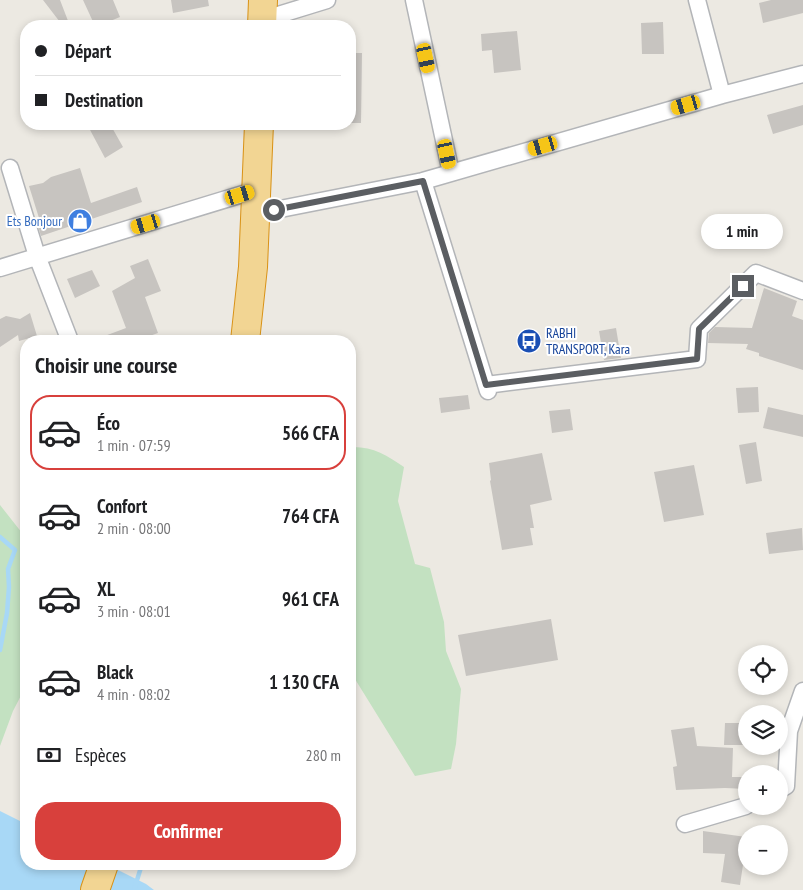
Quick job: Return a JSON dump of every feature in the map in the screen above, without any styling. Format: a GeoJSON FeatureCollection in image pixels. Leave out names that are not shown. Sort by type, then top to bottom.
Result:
{"type":"FeatureCollection","features":[{"type":"Feature","properties":{"kind":"highway"},"geometry":{"type":"LineString","coordinates":[[246,335],[250,299],[259,130]]}},
{"type":"Feature","properties":{"kind":"highway"},"geometry":{"type":"LineString","coordinates":[[95,890],[102,870]]}},
{"type":"Feature","properties":{"kind":"street"},"geometry":{"type":"LineString","coordinates":[[263,15],[327,0]]}},
{"type":"Feature","properties":{"kind":"street"},"geometry":{"type":"LineString","coordinates":[[414,0],[451,173]]}},
{"type":"Feature","properties":{"kind":"street"},"geometry":{"type":"LineString","coordinates":[[697,0],[722,95]]}},
{"type":"Feature","properties":{"kind":"street"},"geometry":{"type":"LineString","coordinates":[[0,268],[37,256],[256,202],[423,181],[722,95],[803,74]]}},
{"type":"Feature","properties":{"kind":"street"},"geometry":{"type":"LineString","coordinates":[[10,168],[37,256],[68,335]]}},
{"type":"Feature","properties":{"kind":"street"},"geometry":{"type":"LineString","coordinates":[[423,181],[487,388],[697,359],[699,329],[756,273],[803,291]]}},
{"type":"Feature","properties":{"kind":"street"},"geometry":{"type":"LineString","coordinates":[[788,765],[790,731],[803,691]]}},
{"type":"Feature","properties":{"kind":"street"},"geometry":{"type":"LineString","coordinates":[[685,824],[738,808]]}},
{"type":"Feature","properties":{"kind":"green space"},"geometry":{"type":"Polygon","coordinates":[[[356,447],[379,452],[404,467],[398,501],[415,564],[430,568],[444,622],[446,651],[461,689],[456,744],[451,769],[415,776],[356,681],[356,447]]]}},
{"type":"Feature","properties":{"kind":"green space"},"geometry":{"type":"Polygon","coordinates":[[[0,505],[20,530],[20,698],[0,746],[0,505]]]}},
{"type":"Feature","properties":{"kind":"water"},"geometry":{"type":"Polygon","coordinates":[[[0,811],[20,821],[20,870],[118,870],[154,890],[0,890],[0,811]]]}},
{"type":"Feature","properties":{"kind":"building"},"geometry":{"type":"Polygon","coordinates":[[[43,0],[60,0],[68,20],[58,20],[43,0]]]}},
{"type":"Feature","properties":{"kind":"building"},"geometry":{"type":"Polygon","coordinates":[[[83,0],[113,0],[120,17],[113,20],[92,20],[83,0]]]}},
{"type":"Feature","properties":{"kind":"building"},"geometry":{"type":"Polygon","coordinates":[[[171,0],[208,0],[209,6],[173,13],[171,0]]]}},
{"type":"Feature","properties":{"kind":"building"},"geometry":{"type":"Polygon","coordinates":[[[771,0],[803,0],[803,13],[763,23],[759,3],[771,0]]]}},
{"type":"Feature","properties":{"kind":"building"},"geometry":{"type":"Polygon","coordinates":[[[663,22],[664,54],[642,54],[641,23],[663,22]]]}},
{"type":"Feature","properties":{"kind":"building"},"geometry":{"type":"Polygon","coordinates":[[[517,31],[521,70],[494,73],[492,50],[482,51],[481,34],[517,31]]]}},
{"type":"Feature","properties":{"kind":"building"},"geometry":{"type":"Polygon","coordinates":[[[356,53],[362,53],[361,123],[356,123],[356,53]]]}},
{"type":"Feature","properties":{"kind":"building"},"geometry":{"type":"Polygon","coordinates":[[[803,105],[803,125],[773,134],[767,115],[803,105]]]}},
{"type":"Feature","properties":{"kind":"building"},"geometry":{"type":"Polygon","coordinates":[[[90,130],[113,130],[123,147],[105,158],[90,130]]]}},
{"type":"Feature","properties":{"kind":"building"},"geometry":{"type":"Polygon","coordinates":[[[80,168],[91,203],[137,187],[142,202],[41,236],[36,219],[39,218],[29,186],[43,183],[51,177],[80,168]]]}},
{"type":"Feature","properties":{"kind":"building"},"geometry":{"type":"Polygon","coordinates":[[[148,259],[161,291],[145,297],[158,333],[152,335],[107,335],[126,328],[112,291],[135,278],[130,266],[148,259]]]}},
{"type":"Feature","properties":{"kind":"building"},"geometry":{"type":"Polygon","coordinates":[[[92,270],[100,286],[75,298],[67,279],[92,270]]]}},
{"type":"Feature","properties":{"kind":"building"},"geometry":{"type":"Polygon","coordinates":[[[764,288],[797,301],[792,316],[803,320],[803,370],[759,356],[759,353],[746,349],[748,344],[708,343],[709,333],[715,327],[752,328],[764,288]]]}},
{"type":"Feature","properties":{"kind":"building"},"geometry":{"type":"Polygon","coordinates":[[[30,313],[37,335],[20,335],[19,341],[18,335],[0,347],[0,319],[6,316],[20,319],[30,313]]]}},
{"type":"Feature","properties":{"kind":"building"},"geometry":{"type":"Polygon","coordinates":[[[616,328],[621,358],[604,360],[599,331],[616,328]]]}},
{"type":"Feature","properties":{"kind":"building"},"geometry":{"type":"Polygon","coordinates":[[[758,387],[759,412],[738,413],[736,388],[758,387]]]}},
{"type":"Feature","properties":{"kind":"building"},"geometry":{"type":"Polygon","coordinates":[[[468,395],[470,409],[441,413],[439,398],[468,395]]]}},
{"type":"Feature","properties":{"kind":"building"},"geometry":{"type":"Polygon","coordinates":[[[768,407],[803,415],[803,437],[763,428],[768,407]]]}},
{"type":"Feature","properties":{"kind":"building"},"geometry":{"type":"Polygon","coordinates":[[[570,409],[573,430],[552,433],[549,411],[570,409]]]}},
{"type":"Feature","properties":{"kind":"building"},"geometry":{"type":"Polygon","coordinates":[[[756,442],[762,481],[746,484],[739,445],[756,442]]]}},
{"type":"Feature","properties":{"kind":"building"},"geometry":{"type":"Polygon","coordinates":[[[542,453],[552,500],[530,505],[534,528],[530,528],[533,545],[502,550],[490,481],[489,463],[542,453]]]}},
{"type":"Feature","properties":{"kind":"building"},"geometry":{"type":"Polygon","coordinates":[[[694,465],[704,515],[664,522],[654,472],[694,465]]]}},
{"type":"Feature","properties":{"kind":"building"},"geometry":{"type":"Polygon","coordinates":[[[802,528],[803,550],[769,554],[766,533],[802,528]]]}},
{"type":"Feature","properties":{"kind":"building"},"geometry":{"type":"Polygon","coordinates":[[[551,619],[558,660],[466,676],[458,635],[551,619]]]}},
{"type":"Feature","properties":{"kind":"building"},"geometry":{"type":"Polygon","coordinates":[[[725,723],[738,723],[738,745],[724,745],[725,723]]]}},
{"type":"Feature","properties":{"kind":"building"},"geometry":{"type":"Polygon","coordinates":[[[694,727],[697,746],[733,748],[732,777],[738,777],[738,789],[676,790],[673,767],[677,766],[671,730],[694,727]]]}},
{"type":"Feature","properties":{"kind":"building"},"geometry":{"type":"Polygon","coordinates":[[[703,831],[738,836],[738,875],[741,875],[740,885],[721,882],[725,854],[703,853],[703,831]]]}},
{"type":"Feature","properties":{"kind":"waterway"},"geometry":{"type":"LineString","coordinates":[[0,537],[15,550],[8,569],[7,613],[0,650]]}},
{"type":"Feature","properties":{"kind":"waterway"},"geometry":{"type":"LineString","coordinates":[[134,890],[140,870]]}},
{"type":"Feature","properties":{"kind":"place","name":"Ets Bonjour"},"geometry":{"type":"Point","coordinates":[80,221]}},
{"type":"Feature","properties":{"kind":"place","name":"RABHI TRANSPORT, Kara"},"geometry":{"type":"Point","coordinates":[529,341]}},
{"type":"Feature","properties":{"kind":"route"},"geometry":{"type":"LineString","coordinates":[[274,210],[423,181],[486,385],[697,359],[699,329],[743,286]]}}]}
